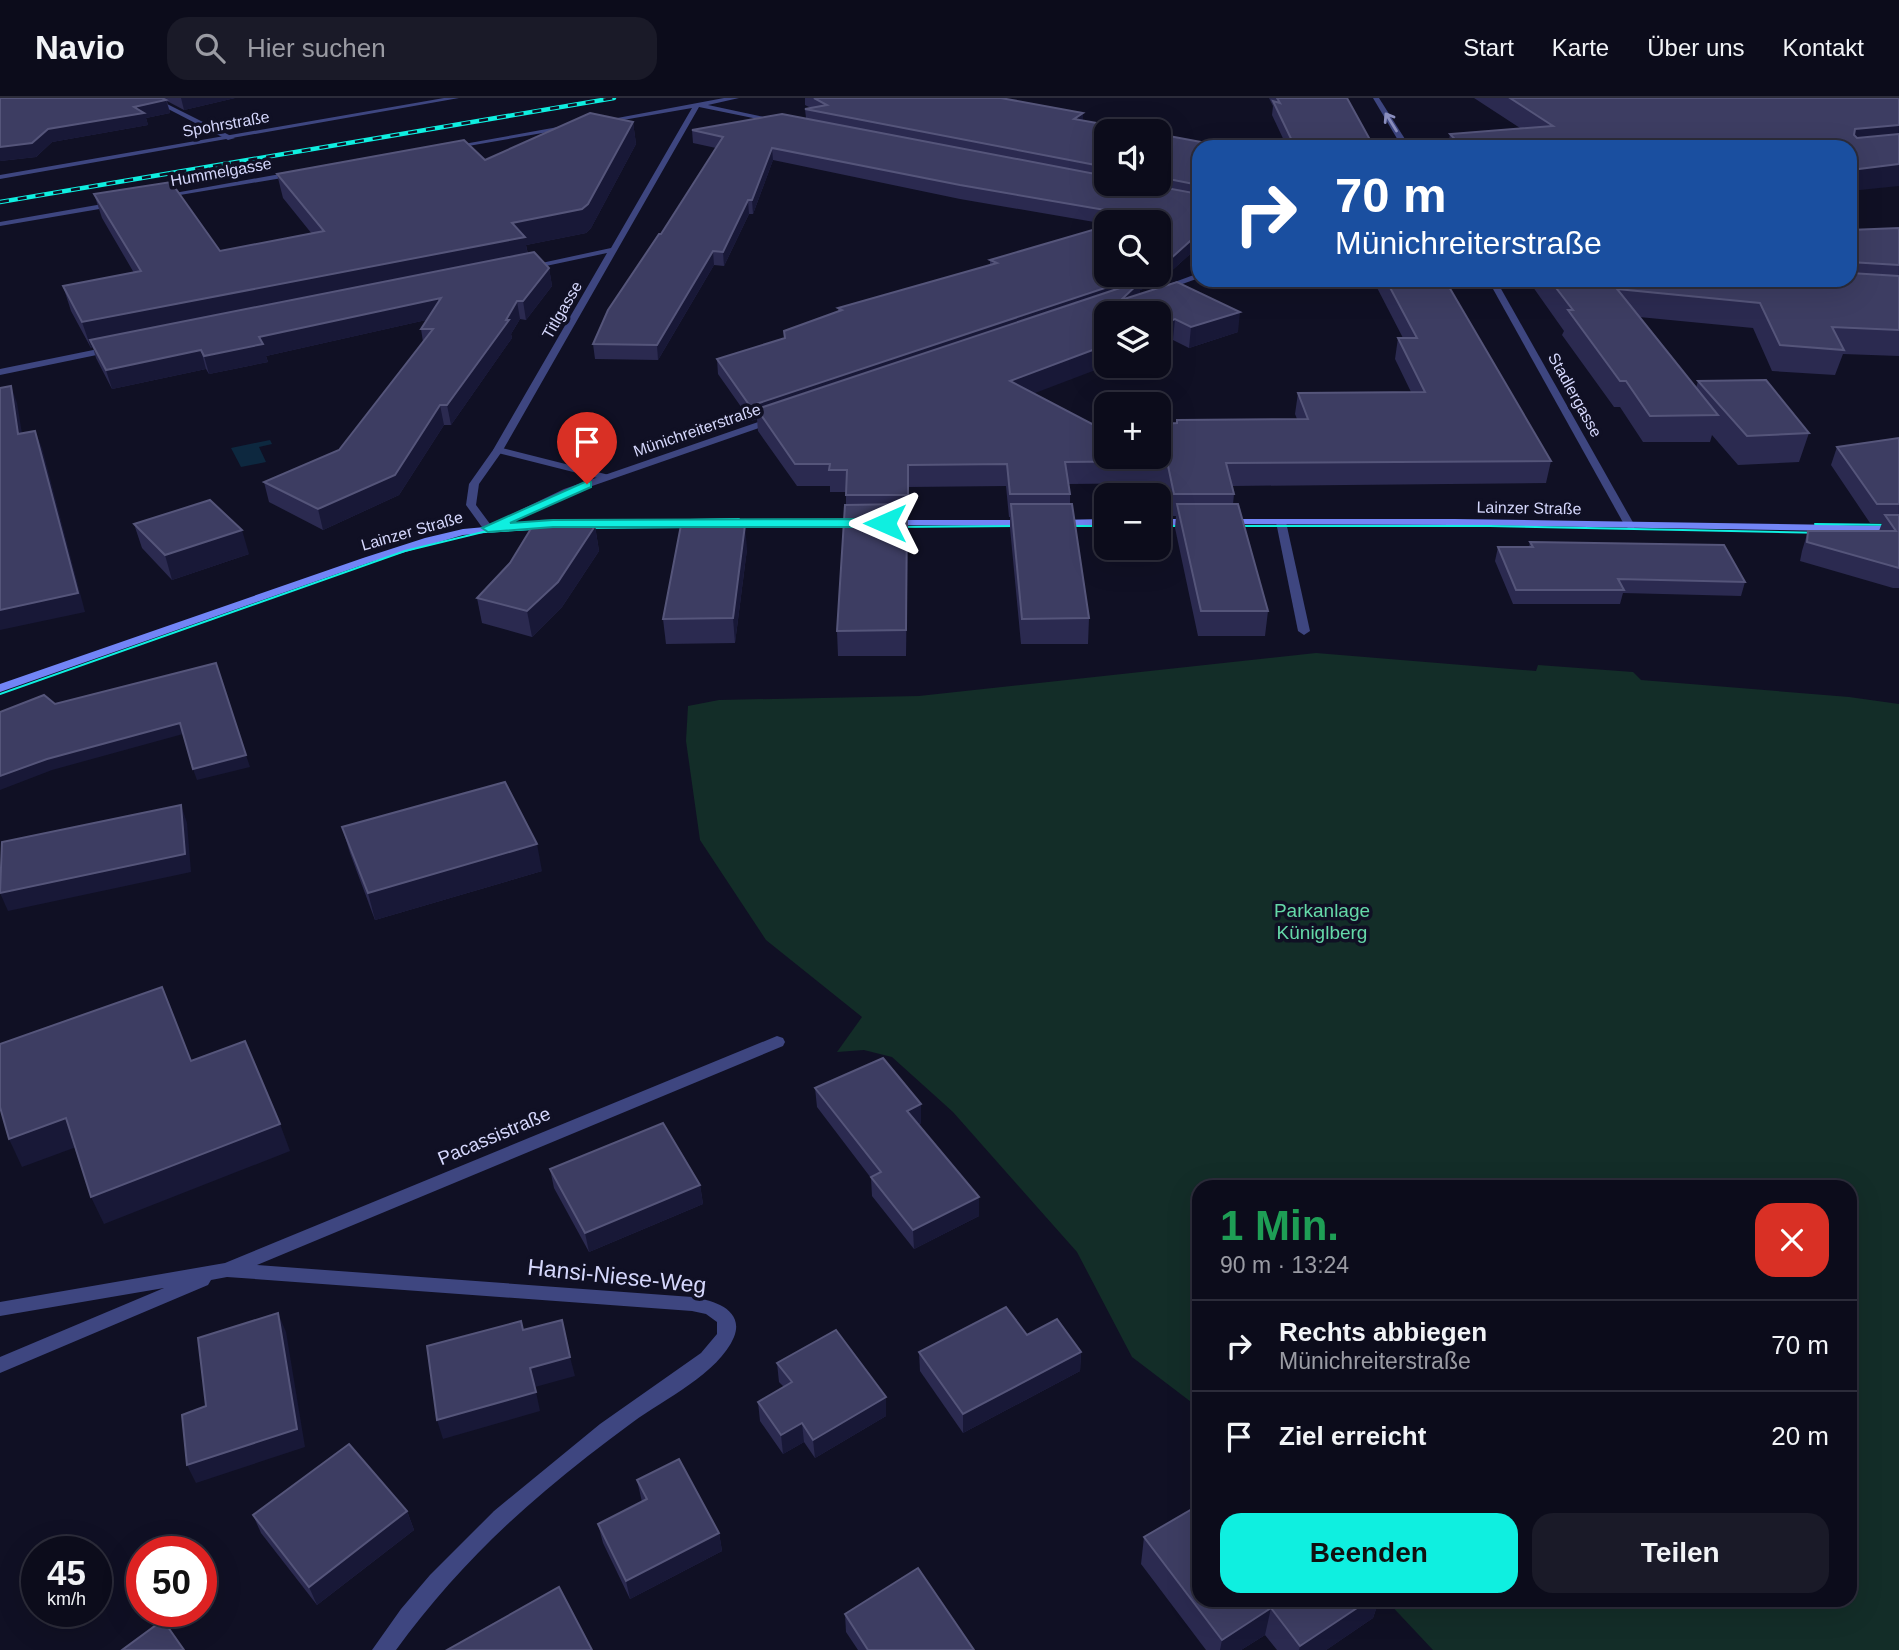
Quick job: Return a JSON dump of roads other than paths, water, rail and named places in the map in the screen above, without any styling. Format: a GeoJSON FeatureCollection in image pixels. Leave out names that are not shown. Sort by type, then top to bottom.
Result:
{"type":"FeatureCollection","features":[{"type":"Feature","properties":{"kind":"main road"},"geometry":{"type":"LineString","coordinates":[[1051,523],[1094,522]]}},
{"type":"Feature","properties":{"kind":"main road"},"geometry":{"type":"LineString","coordinates":[[1171,522],[1199,522]]}},
{"type":"Feature","properties":{"kind":"main road","name":"Lainzer Straße"},"geometry":{"type":"LineString","coordinates":[[1213,522],[1899,528]]}},
{"type":"Feature","properties":{"kind":"main road","name":"Lainzer Straße"},"geometry":{"type":"LineString","coordinates":[[0,688],[367,560],[429,540],[488,528],[553,524],[1037,523]]}},
{"type":"Feature","properties":{"kind":"street"},"geometry":{"type":"LineString","coordinates":[[150,98],[231,138]]}},
{"type":"Feature","properties":{"kind":"street","name":"Spohrstraße"},"geometry":{"type":"LineString","coordinates":[[0,177],[456,98]]}},
{"type":"Feature","properties":{"kind":"street"},"geometry":{"type":"LineString","coordinates":[[588,124],[736,98]]}},
{"type":"Feature","properties":{"kind":"street"},"geometry":{"type":"LineString","coordinates":[[1376,98],[1402,140]]}},
{"type":"Feature","properties":{"kind":"street"},"geometry":{"type":"LineString","coordinates":[[697,105],[792,124]]}},
{"type":"Feature","properties":{"kind":"street","name":"Titlgasse"},"geometry":{"type":"LineString","coordinates":[[488,528],[471,505],[474,484],[498,450],[697,105]]}},
{"type":"Feature","properties":{"kind":"street"},"geometry":{"type":"LineString","coordinates":[[437,149],[574,126]]}},
{"type":"Feature","properties":{"kind":"street","name":"Hummelgasse"},"geometry":{"type":"LineString","coordinates":[[150,198],[301,173]]}},
{"type":"Feature","properties":{"kind":"street"},"geometry":{"type":"LineString","coordinates":[[0,224],[123,203]]}},
{"type":"Feature","properties":{"kind":"street"},"geometry":{"type":"LineString","coordinates":[[517,269],[612,250]]}},
{"type":"Feature","properties":{"kind":"street"},"geometry":{"type":"LineString","coordinates":[[1147,293],[1192,277]]}},
{"type":"Feature","properties":{"kind":"street","name":"Stadlergasse"},"geometry":{"type":"LineString","coordinates":[[1496,287],[1630,526]]}},
{"type":"Feature","properties":{"kind":"street"},"geometry":{"type":"LineString","coordinates":[[0,372],[122,347]]}},
{"type":"Feature","properties":{"kind":"street","name":"Münichreiterstraße"},"geometry":{"type":"LineString","coordinates":[[488,528],[605,477],[786,416]]}},
{"type":"Feature","properties":{"kind":"street"},"geometry":{"type":"LineString","coordinates":[[498,450],[605,477]]}},
{"type":"Feature","properties":{"kind":"street"},"geometry":{"type":"LineString","coordinates":[[1281,522],[1304,631]]}},
{"type":"Feature","properties":{"kind":"street","name":"Pacassistraße"},"geometry":{"type":"LineString","coordinates":[[0,1365],[777,1042]]}},
{"type":"Feature","properties":{"kind":"street","name":"Pacassistraße"},"geometry":{"type":"LineString","coordinates":[[0,1309],[227,1270]]}},
{"type":"Feature","properties":{"kind":"street","name":"Hansi-Niese-Weg"},"geometry":{"type":"LineString","coordinates":[[227,1270],[666,1302],[701,1306],[720,1312],[727,1324],[725,1339],[713,1355],[628,1414],[553,1473],[479,1537],[396,1631],[383,1650]]}},
{"type":"Feature","properties":{"kind":"water"},"geometry":{"type":"Polygon","coordinates":[[[270,440],[272,444],[259,447],[266,462],[241,467],[231,448],[270,440]]]}},
{"type":"Feature","properties":{"kind":"tram line"},"geometry":{"type":"LineString","coordinates":[[690,520],[739,519]]}},
{"type":"Feature","properties":{"kind":"tram line"},"geometry":{"type":"LineString","coordinates":[[539,521],[588,520]]}},
{"type":"Feature","properties":{"kind":"tram line"},"geometry":{"type":"LineString","coordinates":[[1815,524],[1899,525]]}},
{"type":"Feature","properties":{"kind":"tram line"},"geometry":{"type":"LineString","coordinates":[[890,527],[1030,526]]}},
{"type":"Feature","properties":{"kind":"tram line"},"geometry":{"type":"LineString","coordinates":[[1054,526],[1094,526]]}},
{"type":"Feature","properties":{"kind":"tram line"},"geometry":{"type":"LineString","coordinates":[[1171,526],[1193,526]]}},
{"type":"Feature","properties":{"kind":"tram line"},"geometry":{"type":"LineString","coordinates":[[1225,526],[1490,526],[1827,533]]}},
{"type":"Feature","properties":{"kind":"tram line"},"geometry":{"type":"LineString","coordinates":[[575,528],[701,527]]}},
{"type":"Feature","properties":{"kind":"tram line"},"geometry":{"type":"LineString","coordinates":[[725,527],[862,527]]}},
{"type":"Feature","properties":{"kind":"tram line"},"geometry":{"type":"LineString","coordinates":[[0,694],[405,551],[483,532],[550,528]]}},
{"type":"Feature","properties":{"kind":"railway"},"geometry":{"type":"LineString","coordinates":[[0,202],[614,98]]}},
{"type":"Feature","properties":{"kind":"park label","name":"Parkanlage Küniglberg"},"geometry":{"type":"Point","coordinates":[1322,921]}}]}
